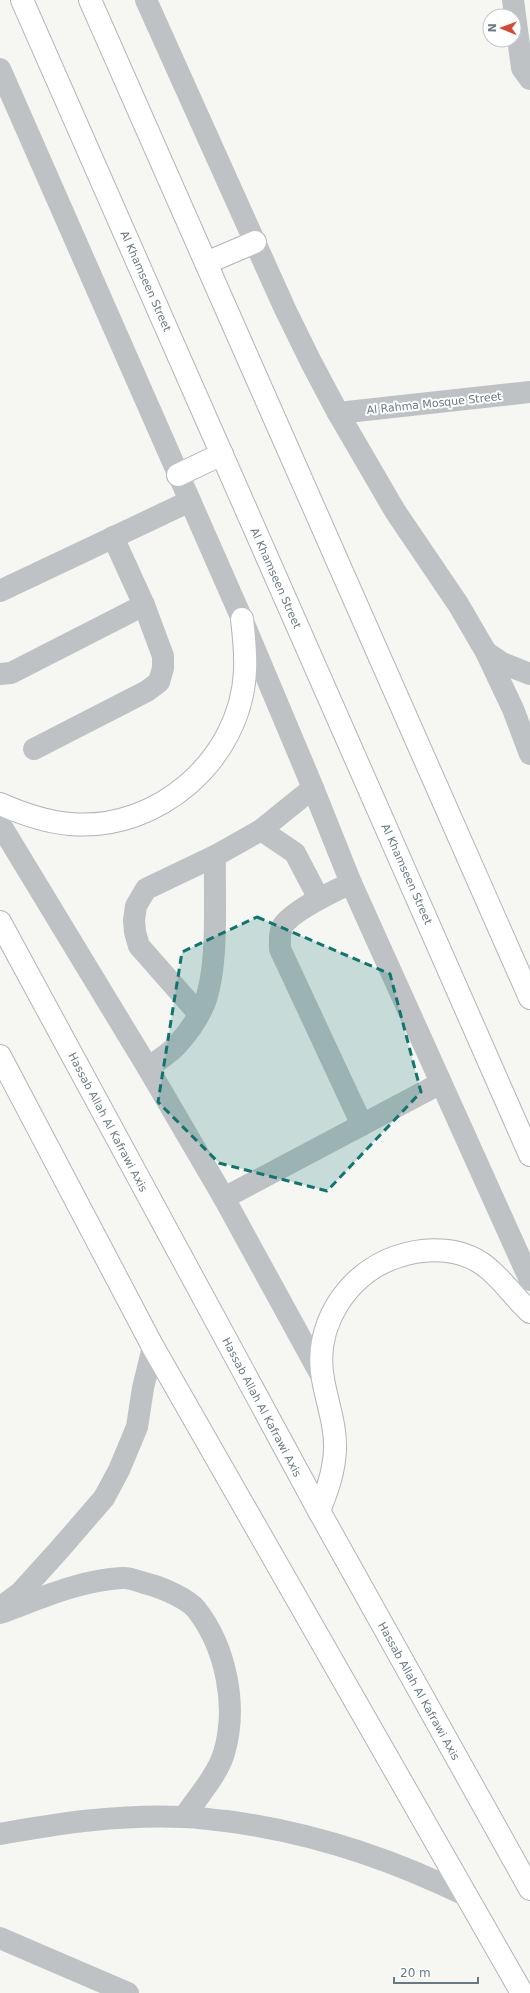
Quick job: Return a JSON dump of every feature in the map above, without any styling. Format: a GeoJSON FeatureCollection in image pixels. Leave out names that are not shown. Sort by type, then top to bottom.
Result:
{"type":"FeatureCollection","features":[{"type":"Feature","properties":{"kind":"main road","name":"Al Khamseen Street"},"geometry":{"type":"LineString","coordinates":[[22,0],[527,1143]]}},
{"type":"Feature","properties":{"kind":"main road"},"geometry":{"type":"LineString","coordinates":[[90,0],[530,998]]}},
{"type":"Feature","properties":{"kind":"main road"},"geometry":{"type":"LineString","coordinates":[[206,263],[255,242]]}},
{"type":"Feature","properties":{"kind":"main road"},"geometry":{"type":"LineString","coordinates":[[178,475],[222,454]]}},
{"type":"Feature","properties":{"kind":"main road"},"geometry":{"type":"LineString","coordinates":[[0,804],[23,814],[46,821],[71,824],[95,824],[120,820],[143,812],[165,801],[187,786],[206,768],[217,752],[233,723],[241,698],[246,672],[246,646],[242,619]]}},
{"type":"Feature","properties":{"kind":"main road","name":"Hassab Allah Al Kafrawi Axis"},"geometry":{"type":"LineString","coordinates":[[0,922],[318,1511],[530,1889]]}},
{"type":"Feature","properties":{"kind":"main road"},"geometry":{"type":"LineString","coordinates":[[0,1056],[153,1347],[522,1993]]}},
{"type":"Feature","properties":{"kind":"main road"},"geometry":{"type":"LineString","coordinates":[[318,1511],[327,1492],[333,1471],[335,1450],[331,1414],[322,1377],[321,1357],[324,1337],[330,1318],[340,1300],[352,1284],[368,1271],[386,1260],[407,1253],[429,1250],[450,1251],[472,1256],[490,1269],[530,1312]]}},
{"type":"Feature","properties":{"kind":"street"},"geometry":{"type":"LineString","coordinates":[[146,0],[285,309],[338,414],[395,511],[458,604],[486,652],[513,709],[530,754]]}},
{"type":"Feature","properties":{"kind":"street"},"geometry":{"type":"LineString","coordinates":[[513,0],[522,68],[530,79]]}},
{"type":"Feature","properties":{"kind":"street"},"geometry":{"type":"LineString","coordinates":[[0,69],[242,619],[351,883],[530,1280]]}},
{"type":"Feature","properties":{"kind":"street","name":"Al Rahma Mosque Street"},"geometry":{"type":"LineString","coordinates":[[338,414],[530,392]]}},
{"type":"Feature","properties":{"kind":"street"},"geometry":{"type":"LineString","coordinates":[[0,591],[190,501]]}},
{"type":"Feature","properties":{"kind":"street"},"geometry":{"type":"LineString","coordinates":[[34,749],[147,691],[159,682],[163,668],[163,656],[144,605],[112,537]]}},
{"type":"Feature","properties":{"kind":"street"},"geometry":{"type":"LineString","coordinates":[[0,674],[11,673],[144,605]]}},
{"type":"Feature","properties":{"kind":"street"},"geometry":{"type":"LineString","coordinates":[[486,652],[502,663],[530,674]]}},
{"type":"Feature","properties":{"kind":"street"},"geometry":{"type":"LineString","coordinates":[[199,1014],[139,946],[134,932],[136,906],[146,889],[215,856],[261,830],[313,788]]}},
{"type":"Feature","properties":{"kind":"street"},"geometry":{"type":"LineString","coordinates":[[0,824],[148,1068],[224,1198],[322,1377]]}},
{"type":"Feature","properties":{"kind":"street"},"geometry":{"type":"LineString","coordinates":[[261,830],[295,853],[319,899]]}},
{"type":"Feature","properties":{"kind":"street"},"geometry":{"type":"LineString","coordinates":[[148,1068],[176,1046],[199,1014],[210,982],[214,956],[215,856]]}},
{"type":"Feature","properties":{"kind":"street"},"geometry":{"type":"LineString","coordinates":[[351,883],[319,899],[288,920],[280,935],[280,949],[362,1125]]}},
{"type":"Feature","properties":{"kind":"street"},"geometry":{"type":"LineString","coordinates":[[224,1198],[441,1083]]}},
{"type":"Feature","properties":{"kind":"street"},"geometry":{"type":"LineString","coordinates":[[0,1608],[26,1587],[104,1498],[119,1470],[137,1427],[143,1388],[153,1347]]}},
{"type":"Feature","properties":{"kind":"street"},"geometry":{"type":"LineString","coordinates":[[0,1613],[84,1584],[123,1577],[164,1588],[195,1608],[213,1637],[224,1663],[230,1725],[224,1754],[209,1780],[184,1816]]}},
{"type":"Feature","properties":{"kind":"street"},"geometry":{"type":"LineString","coordinates":[[0,1834],[91,1820],[184,1816],[283,1830],[337,1843],[425,1875],[467,1896]]}},
{"type":"Feature","properties":{"kind":"street"},"geometry":{"type":"LineString","coordinates":[[0,1938],[128,1993]]}},
{"type":"Feature","properties":{"kind":"highlighted area"},"geometry":{"type":"Polygon","coordinates":[[[257,917],[390,974],[421,1092],[327,1191],[219,1163],[158,1102],[182,952],[257,917]]]}}]}
